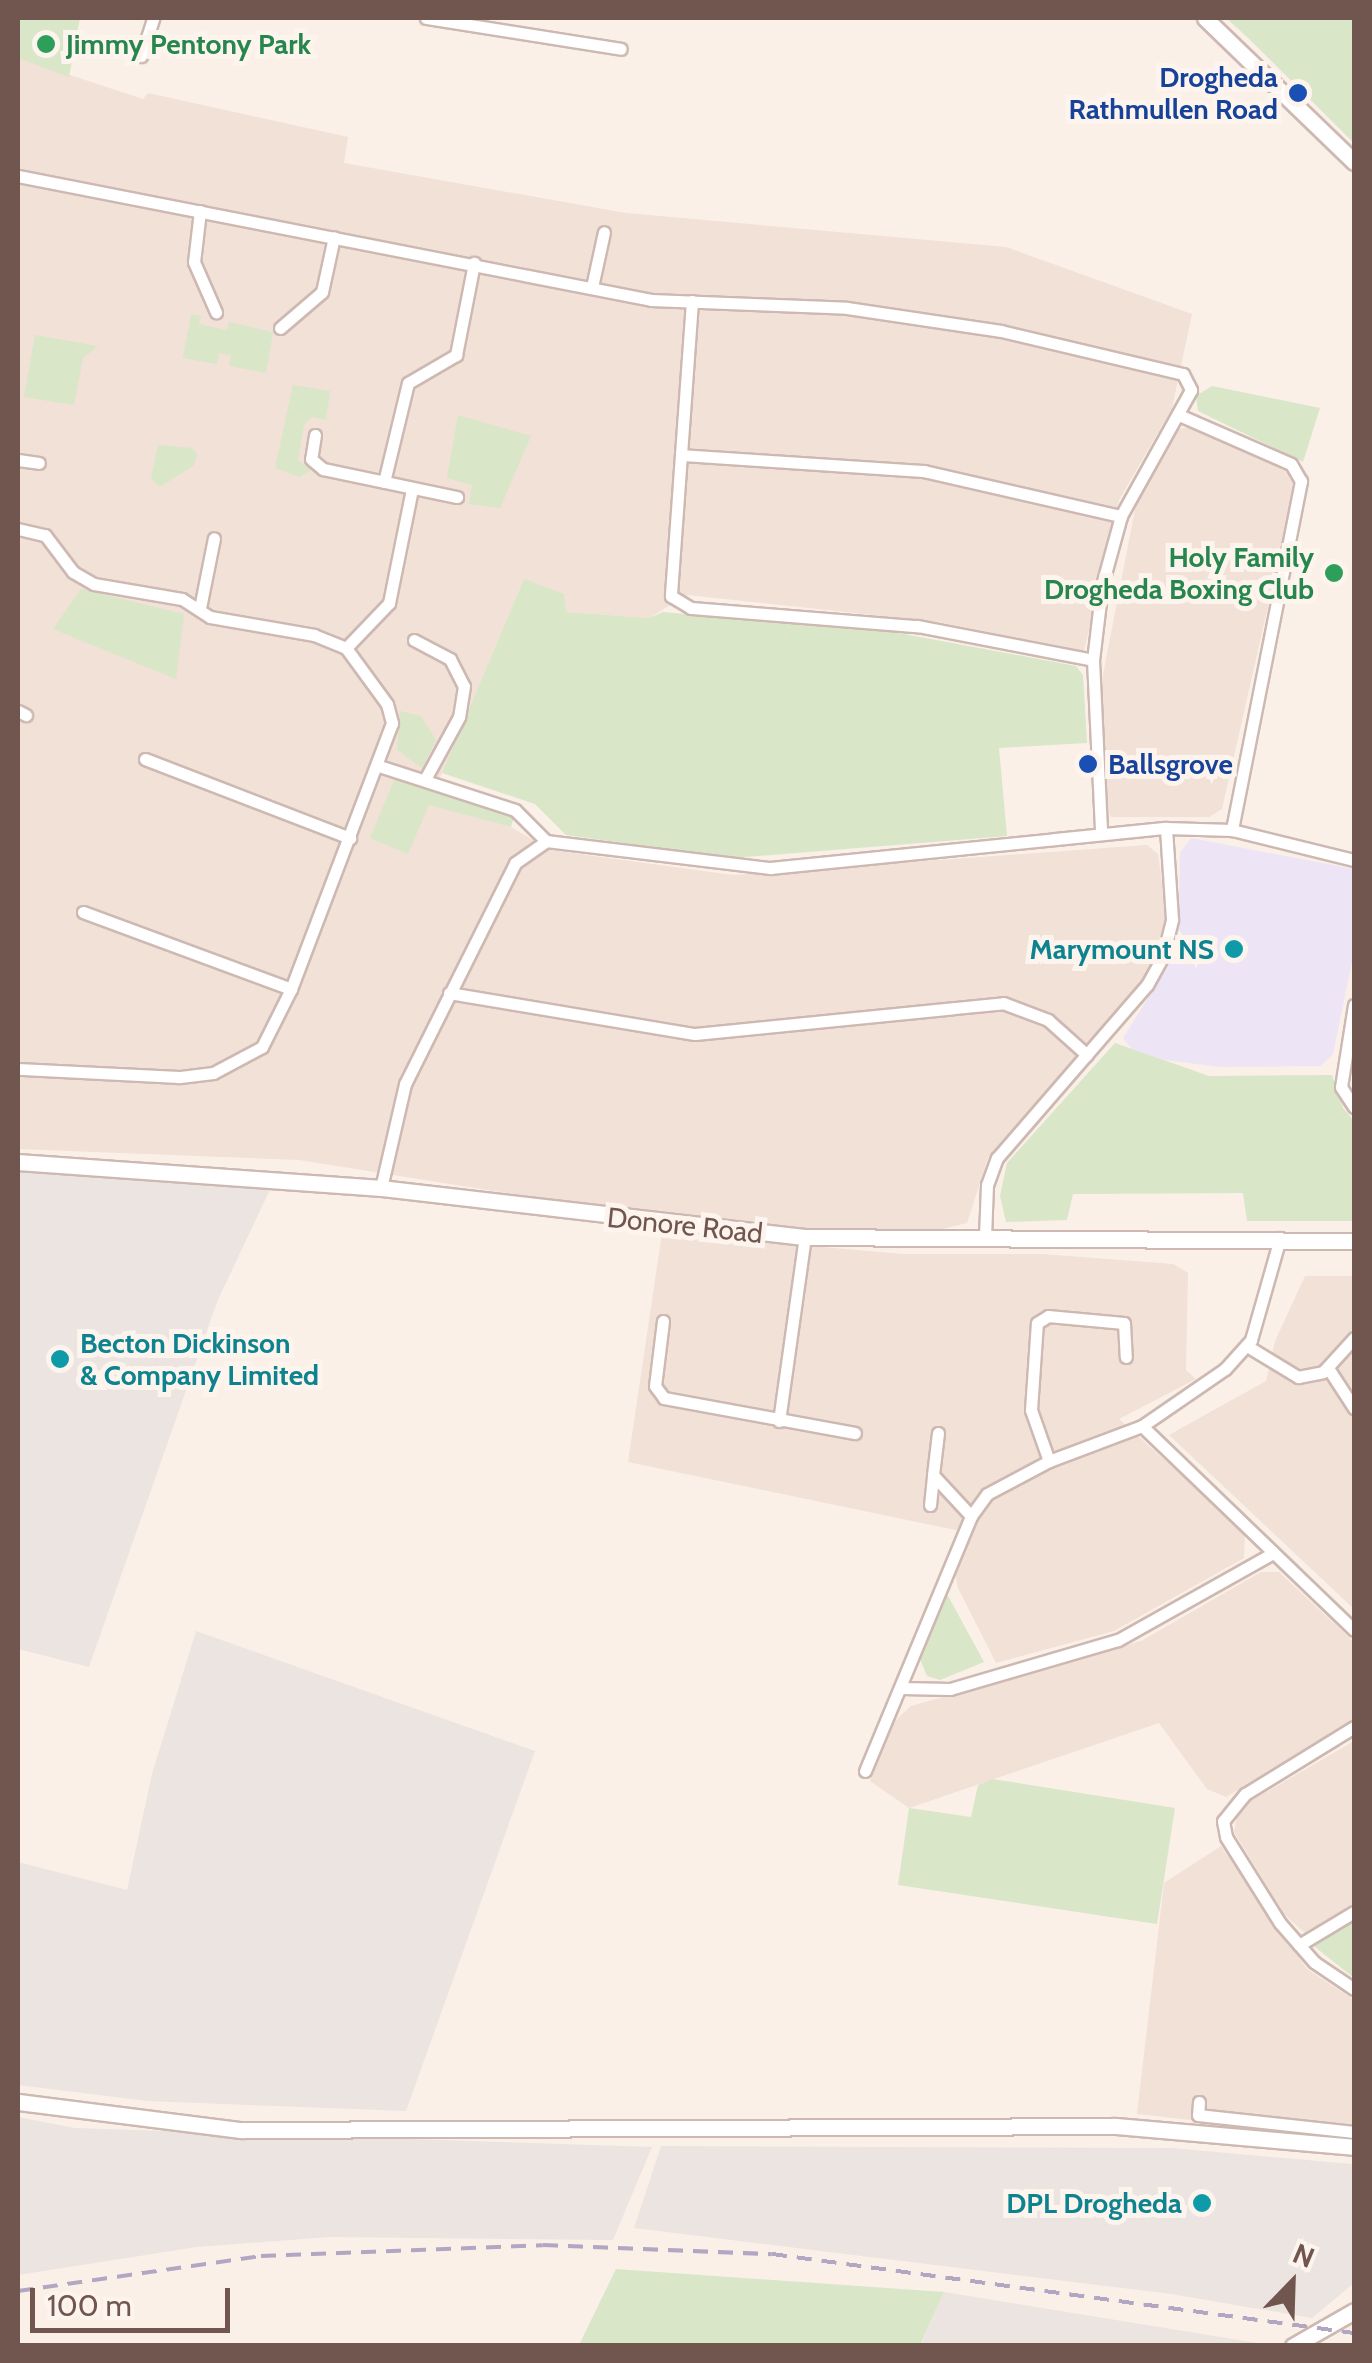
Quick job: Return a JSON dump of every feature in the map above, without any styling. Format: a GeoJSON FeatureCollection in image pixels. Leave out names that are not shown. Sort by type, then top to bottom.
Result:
{"type":"FeatureCollection","features":[{"type":"Feature","properties":{"kind":"street"},"geometry":{"type":"LineString","coordinates":[[141,56],[153,18]]}},
{"type":"Feature","properties":{"kind":"street"},"geometry":{"type":"LineString","coordinates":[[432,18],[621,48]]}},
{"type":"Feature","properties":{"kind":"street"},"geometry":{"type":"LineString","coordinates":[[1206,18],[1354,162]]}},
{"type":"Feature","properties":{"kind":"street"},"geometry":{"type":"LineString","coordinates":[[18,176],[592,287],[692,301],[847,308],[1001,331],[1184,374],[1191,390],[1120,516],[1102,585],[1093,660],[1102,830]]}},
{"type":"Feature","properties":{"kind":"street"},"geometry":{"type":"LineString","coordinates":[[200,211],[194,262],[216,312]]}},
{"type":"Feature","properties":{"kind":"street"},"geometry":{"type":"LineString","coordinates":[[592,287],[604,232]]}},
{"type":"Feature","properties":{"kind":"street"},"geometry":{"type":"LineString","coordinates":[[280,328],[322,292],[334,237]]}},
{"type":"Feature","properties":{"kind":"street"},"geometry":{"type":"LineString","coordinates":[[384,482],[408,383],[456,355],[474,263]]}},
{"type":"Feature","properties":{"kind":"street"},"geometry":{"type":"LineString","coordinates":[[692,301],[671,596],[690,608],[917,626],[1093,660]]}},
{"type":"Feature","properties":{"kind":"street"},"geometry":{"type":"LineString","coordinates":[[1179,414],[1291,464],[1301,481],[1232,830]]}},
{"type":"Feature","properties":{"kind":"street"},"geometry":{"type":"LineString","coordinates":[[315,435],[310,459],[323,469],[457,497]]}},
{"type":"Feature","properties":{"kind":"street"},"geometry":{"type":"LineString","coordinates":[[681,455],[924,470],[1120,516]]}},
{"type":"Feature","properties":{"kind":"street"},"geometry":{"type":"LineString","coordinates":[[18,460],[39,463]]}},
{"type":"Feature","properties":{"kind":"street"},"geometry":{"type":"LineString","coordinates":[[346,648],[389,603],[412,489]]}},
{"type":"Feature","properties":{"kind":"street"},"geometry":{"type":"LineString","coordinates":[[18,529],[44,534],[73,572],[94,584],[200,608],[210,617],[314,635],[346,648],[387,704],[392,722],[379,766],[291,989],[262,1047],[214,1073],[178,1077],[18,1069]]}},
{"type":"Feature","properties":{"kind":"street"},"geometry":{"type":"LineString","coordinates":[[200,608],[214,538]]}},
{"type":"Feature","properties":{"kind":"street"},"geometry":{"type":"LineString","coordinates":[[414,640],[450,660],[464,686],[459,716],[426,779]]}},
{"type":"Feature","properties":{"kind":"street"},"geometry":{"type":"LineString","coordinates":[[145,759],[350,838]]}},
{"type":"Feature","properties":{"kind":"street"},"geometry":{"type":"LineString","coordinates":[[379,766],[515,810],[546,842],[770,868],[1102,830],[1166,828],[1232,830],[1354,860]]}},
{"type":"Feature","properties":{"kind":"street"},"geometry":{"type":"LineString","coordinates":[[985,1237],[990,1171],[1163,956],[1172,918],[1166,828]]}},
{"type":"Feature","properties":{"kind":"street"},"geometry":{"type":"LineString","coordinates":[[381,1188],[405,1084],[448,993],[515,863],[546,842]]}},
{"type":"Feature","properties":{"kind":"street"},"geometry":{"type":"LineString","coordinates":[[83,912],[291,989]]}},
{"type":"Feature","properties":{"kind":"street"},"geometry":{"type":"LineString","coordinates":[[448,993],[695,1034],[1003,1003],[1048,1020],[1087,1055]]}},
{"type":"Feature","properties":{"kind":"street"},"geometry":{"type":"LineString","coordinates":[[1354,1005],[1341,1087],[1354,1107]]}},
{"type":"Feature","properties":{"kind":"street","name":"Donore Road"},"geometry":{"type":"LineString","coordinates":[[18,1162],[381,1188],[805,1237],[1280,1238],[1354,1242]]}},
{"type":"Feature","properties":{"kind":"street"},"geometry":{"type":"LineString","coordinates":[[779,1421],[805,1237]]}},
{"type":"Feature","properties":{"kind":"street"},"geometry":{"type":"LineString","coordinates":[[864,1771],[971,1516],[1004,1482],[1142,1426],[1196,1393],[1247,1346],[1280,1238]]}},
{"type":"Feature","properties":{"kind":"street"},"geometry":{"type":"LineString","coordinates":[[1049,1461],[1030,1410],[1037,1322],[1048,1316],[1124,1322],[1126,1357]]}},
{"type":"Feature","properties":{"kind":"street"},"geometry":{"type":"LineString","coordinates":[[662,1322],[656,1386],[664,1398],[855,1433]]}},
{"type":"Feature","properties":{"kind":"street"},"geometry":{"type":"LineString","coordinates":[[1247,1346],[1288,1374],[1328,1368],[1354,1338]]}},
{"type":"Feature","properties":{"kind":"street"},"geometry":{"type":"LineString","coordinates":[[1328,1368],[1354,1408]]}},
{"type":"Feature","properties":{"kind":"street"},"geometry":{"type":"LineString","coordinates":[[1142,1426],[1354,1630]]}},
{"type":"Feature","properties":{"kind":"street"},"geometry":{"type":"LineString","coordinates":[[930,1505],[938,1432]]}},
{"type":"Feature","properties":{"kind":"street"},"geometry":{"type":"LineString","coordinates":[[933,1475],[971,1516]]}},
{"type":"Feature","properties":{"kind":"street"},"geometry":{"type":"LineString","coordinates":[[902,1688],[950,1689],[1118,1640],[1273,1553]]}},
{"type":"Feature","properties":{"kind":"street"},"geometry":{"type":"LineString","coordinates":[[1354,1727],[1245,1794],[1224,1821],[1254,1885],[1299,1945],[1354,1989]]}},
{"type":"Feature","properties":{"kind":"street"},"geometry":{"type":"LineString","coordinates":[[1299,1945],[1354,1912]]}},
{"type":"Feature","properties":{"kind":"street"},"geometry":{"type":"LineString","coordinates":[[18,2102],[241,2130],[1114,2126],[1354,2147]]}},
{"type":"Feature","properties":{"kind":"street"},"geometry":{"type":"LineString","coordinates":[[1199,2102],[1198,2115],[1354,2132]]}},
{"type":"Feature","properties":{"kind":"street"},"geometry":{"type":"LineString","coordinates":[[1293,2346],[1354,2311]]}},
{"type":"Feature","properties":{"kind":"shaded area"},"geometry":{"type":"Polygon","coordinates":[[[18,58],[143,99],[148,93],[348,137],[344,163],[626,213],[1006,247],[1192,314],[1172,408],[1119,500],[1084,651],[938,622],[687,595],[649,618],[565,612],[524,579],[429,804],[511,827],[550,850],[733,875],[1147,845],[1158,854],[1166,912],[1157,955],[1137,990],[988,1158],[967,1223],[938,1230],[836,1232],[621,1211],[299,1160],[18,1149],[18,58]]]}},
{"type":"Feature","properties":{"kind":"shaded area"},"geometry":{"type":"Polygon","coordinates":[[[1189,427],[1284,469],[1295,487],[1222,809],[1209,817],[1111,817],[1104,801],[1101,685],[1136,504],[1179,429],[1189,427]]]}},
{"type":"Feature","properties":{"kind":"shaded area"},"geometry":{"type":"Polygon","coordinates":[[[1191,838],[1354,869],[1354,952],[1333,1054],[1321,1066],[1220,1067],[1164,1060],[1132,1049],[1123,1038],[1178,950],[1180,853],[1191,838]]]}},
{"type":"Feature","properties":{"kind":"shaded area"},"geometry":{"type":"Polygon","coordinates":[[[18,1171],[275,1179],[217,1302],[89,1667],[18,1649],[18,1171]]]}},
{"type":"Feature","properties":{"kind":"shaded area"},"geometry":{"type":"Polygon","coordinates":[[[662,1233],[903,1254],[1042,1254],[1173,1264],[1188,1273],[1186,1370],[1196,1379],[1119,1419],[1245,1532],[1244,1558],[1114,1631],[996,1663],[958,1588],[955,1573],[970,1533],[628,1462],[662,1233]]]}},
{"type":"Feature","properties":{"kind":"shaded area"},"geometry":{"type":"Polygon","coordinates":[[[1305,1276],[1354,1276],[1354,1609],[1169,1435],[1266,1381],[1275,1341],[1305,1276]]]}},
{"type":"Feature","properties":{"kind":"shaded area"},"geometry":{"type":"Polygon","coordinates":[[[1261,1572],[1279,1572],[1354,1642],[1354,1720],[1226,1797],[1207,1789],[1159,1723],[909,1808],[870,1781],[895,1721],[911,1706],[1141,1641],[1261,1572]]]}},
{"type":"Feature","properties":{"kind":"shaded area"},"geometry":{"type":"Polygon","coordinates":[[[196,1631],[535,1751],[406,2111],[147,2101],[18,2085],[18,1862],[127,1890],[152,1774],[196,1631]]]}},
{"type":"Feature","properties":{"kind":"shaded area"},"geometry":{"type":"Polygon","coordinates":[[[1354,1741],[1354,1978],[1284,1914],[1234,1832],[1239,1808],[1354,1741]]]}},
{"type":"Feature","properties":{"kind":"shaded area"},"geometry":{"type":"Polygon","coordinates":[[[1221,1846],[1307,1969],[1354,2000],[1354,2138],[1137,2114],[1164,1883],[1221,1846]]]}},
{"type":"Feature","properties":{"kind":"shaded area"},"geometry":{"type":"Polygon","coordinates":[[[18,2117],[75,2128],[652,2147],[613,2240],[330,2237],[197,2247],[18,2275],[18,2117]]]}},
{"type":"Feature","properties":{"kind":"shaded area"},"geometry":{"type":"Polygon","coordinates":[[[661,2146],[1171,2148],[1352,2164],[1354,2283],[1312,2318],[1171,2294],[634,2228],[661,2146]]]}},
{"type":"Feature","properties":{"kind":"shaded area"},"geometry":{"type":"Polygon","coordinates":[[[944,2292],[1270,2345],[920,2346],[944,2292]]]}},
{"type":"Feature","properties":{"kind":"green space","name":"Jimmy Pentony Park"},"geometry":{"type":"Polygon","coordinates":[[[18,18],[80,18],[69,77],[18,58],[18,18]]]}},
{"type":"Feature","properties":{"kind":"green space"},"geometry":{"type":"Polygon","coordinates":[[[1226,18],[1354,18],[1354,143],[1246,36],[1226,18]]]}},
{"type":"Feature","properties":{"kind":"green space"},"geometry":{"type":"Polygon","coordinates":[[[191,314],[201,316],[199,324],[226,330],[229,322],[273,332],[266,373],[229,366],[231,355],[219,353],[217,364],[183,358],[191,314]]]}},
{"type":"Feature","properties":{"kind":"green space"},"geometry":{"type":"Polygon","coordinates":[[[35,335],[98,346],[83,358],[74,405],[24,397],[35,335]]]}},
{"type":"Feature","properties":{"kind":"green space"},"geometry":{"type":"Polygon","coordinates":[[[293,385],[330,391],[326,420],[312,417],[304,425],[298,460],[311,470],[300,477],[275,468],[293,385]]]}},
{"type":"Feature","properties":{"kind":"green space"},"geometry":{"type":"Polygon","coordinates":[[[1212,386],[1320,408],[1303,462],[1198,411],[1196,396],[1212,386]]]}},
{"type":"Feature","properties":{"kind":"green space"},"geometry":{"type":"Polygon","coordinates":[[[458,415],[531,436],[500,508],[469,504],[472,485],[447,478],[458,415]]]}},
{"type":"Feature","properties":{"kind":"green space"},"geometry":{"type":"Polygon","coordinates":[[[158,445],[192,448],[197,454],[194,465],[160,487],[151,479],[158,445]]]}},
{"type":"Feature","properties":{"kind":"green space"},"geometry":{"type":"Polygon","coordinates":[[[524,579],[564,594],[566,612],[649,618],[663,612],[893,632],[1076,666],[1083,675],[1087,743],[999,748],[1007,836],[733,858],[566,835],[535,804],[442,773],[524,579]]]}},
{"type":"Feature","properties":{"kind":"green space"},"geometry":{"type":"Polygon","coordinates":[[[81,589],[184,614],[176,679],[53,629],[81,589]]]}},
{"type":"Feature","properties":{"kind":"green space"},"geometry":{"type":"Polygon","coordinates":[[[400,711],[421,716],[436,740],[422,768],[397,750],[400,711]]]}},
{"type":"Feature","properties":{"kind":"green space"},"geometry":{"type":"Polygon","coordinates":[[[395,778],[514,817],[511,827],[429,805],[408,854],[370,838],[395,778]]]}},
{"type":"Feature","properties":{"kind":"green space"},"geometry":{"type":"Polygon","coordinates":[[[1115,1043],[1209,1076],[1332,1075],[1343,1108],[1354,1121],[1354,1221],[1247,1221],[1243,1193],[1073,1194],[1067,1220],[1006,1222],[1000,1196],[1007,1163],[1115,1043]]]}},
{"type":"Feature","properties":{"kind":"green space"},"geometry":{"type":"Polygon","coordinates":[[[947,1594],[984,1662],[940,1680],[927,1676],[920,1659],[947,1594]]]}},
{"type":"Feature","properties":{"kind":"green space"},"geometry":{"type":"Polygon","coordinates":[[[992,1779],[1175,1808],[1157,1924],[898,1885],[909,1808],[971,1817],[978,1785],[992,1779]]]}},
{"type":"Feature","properties":{"kind":"green space"},"geometry":{"type":"Polygon","coordinates":[[[1354,1915],[1354,1978],[1310,1943],[1354,1915]]]}},
{"type":"Feature","properties":{"kind":"green space"},"geometry":{"type":"Polygon","coordinates":[[[616,2269],[944,2292],[920,2345],[579,2345],[616,2269]]]}},
{"type":"Feature","properties":{"kind":"railway"},"geometry":{"type":"LineString","coordinates":[[18,2291],[261,2256],[543,2245],[772,2254],[1354,2333]]}},
{"type":"Feature","properties":{"kind":"place","name":"Jimmy Pentony Park"},"geometry":{"type":"Point","coordinates":[46,44]}},
{"type":"Feature","properties":{"kind":"place","name":"Drogheda Rathmullen Road"},"geometry":{"type":"Point","coordinates":[1298,93]}},
{"type":"Feature","properties":{"kind":"place","name":"Holy Family Drogheda Boxing Club"},"geometry":{"type":"Point","coordinates":[1334,573]}},
{"type":"Feature","properties":{"kind":"place","name":"Ballsgrove"},"geometry":{"type":"Point","coordinates":[1088,764]}},
{"type":"Feature","properties":{"kind":"place","name":"Marymount NS"},"geometry":{"type":"Point","coordinates":[1234,949]}},
{"type":"Feature","properties":{"kind":"place","name":"Becton Dickinson & Company Limited"},"geometry":{"type":"Point","coordinates":[60,1359]}},
{"type":"Feature","properties":{"kind":"place","name":"DPL Drogheda"},"geometry":{"type":"Point","coordinates":[1202,2203]}}]}
